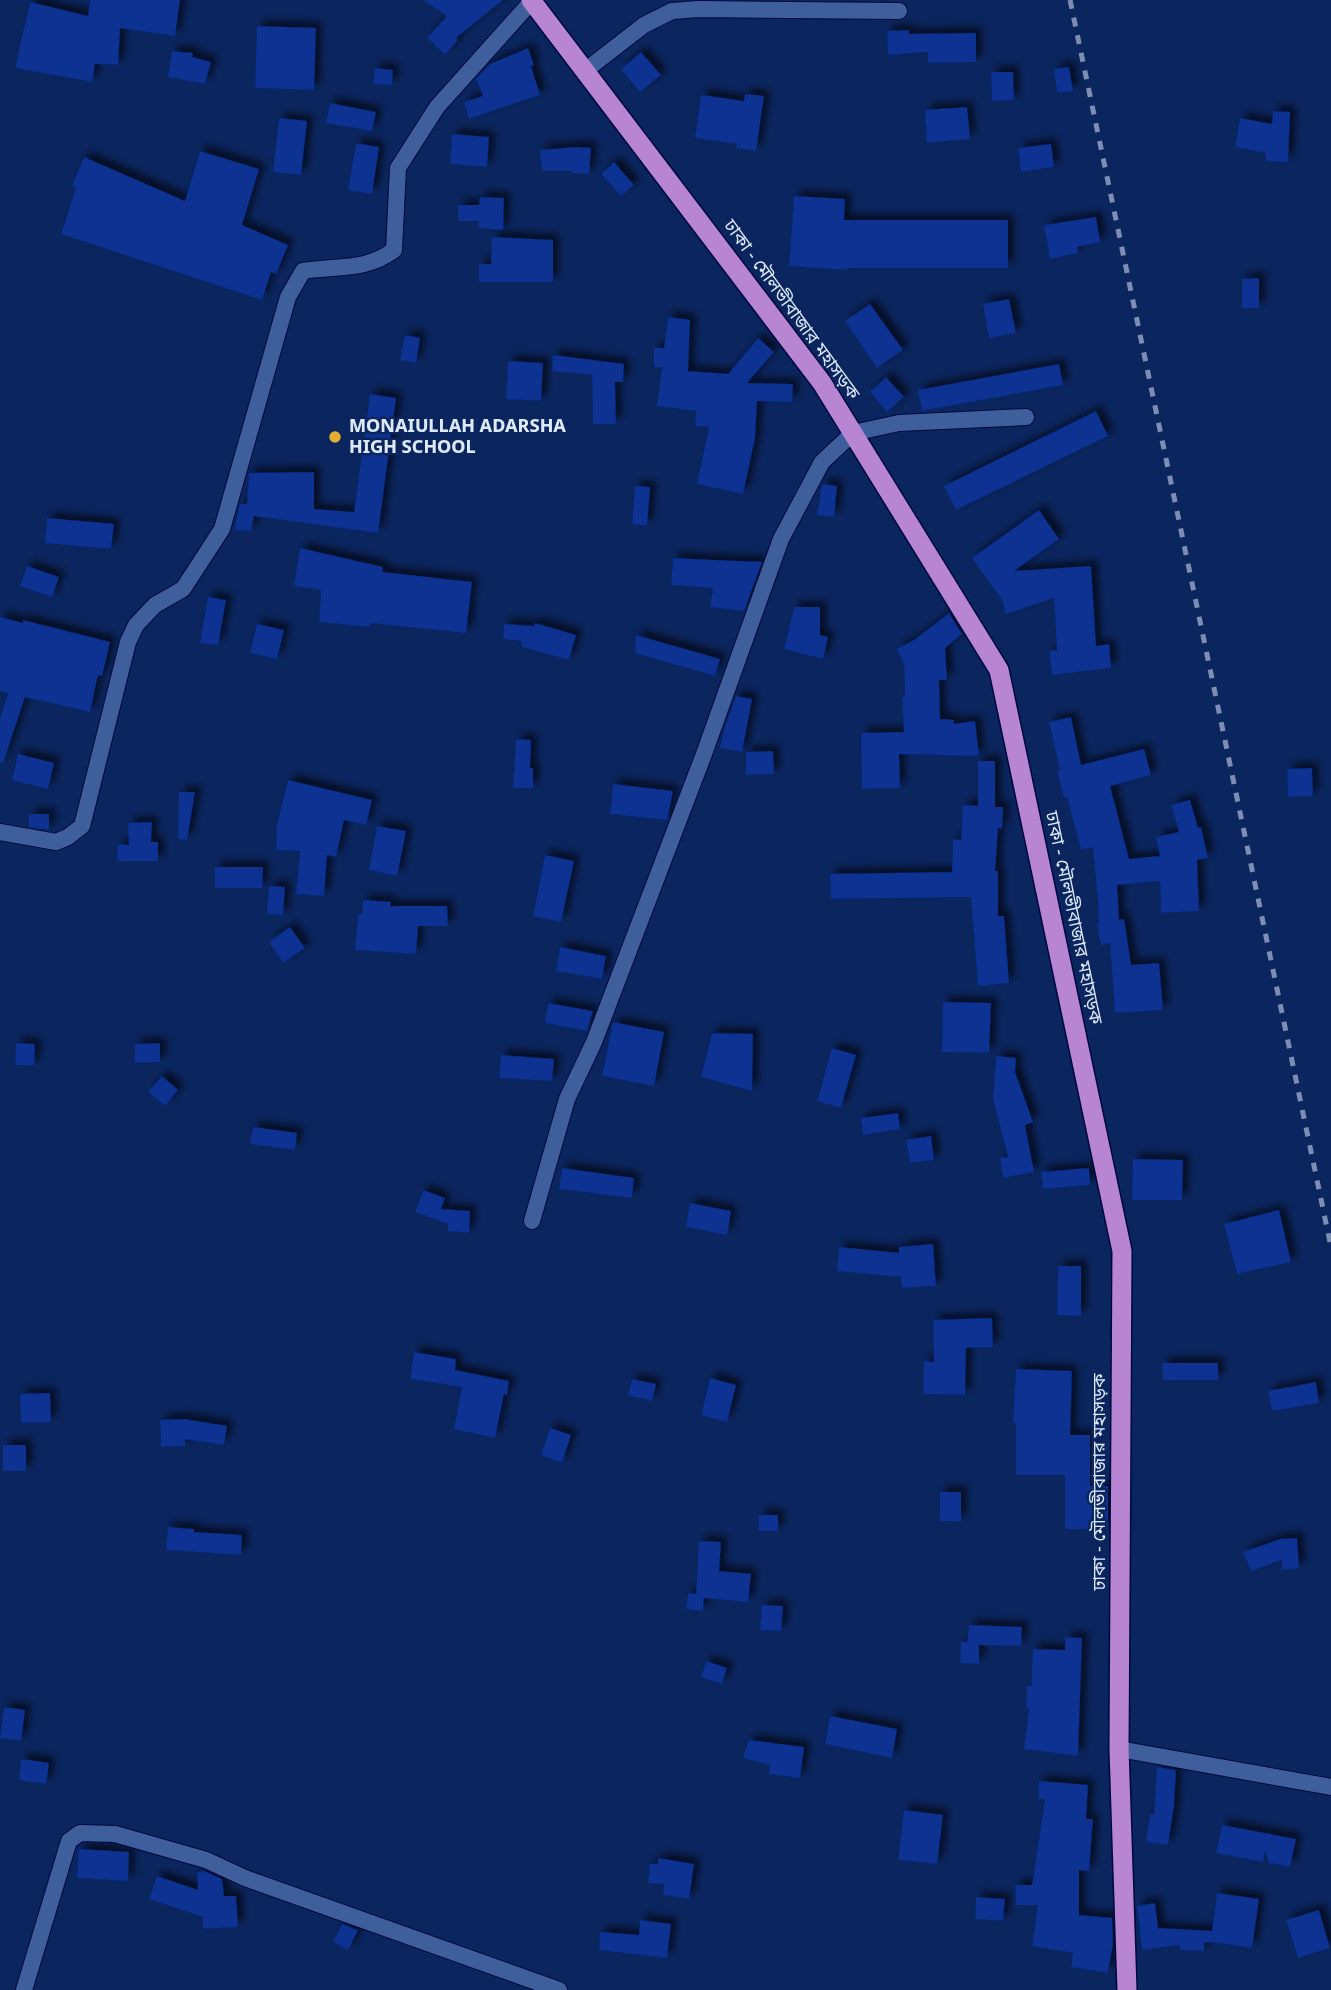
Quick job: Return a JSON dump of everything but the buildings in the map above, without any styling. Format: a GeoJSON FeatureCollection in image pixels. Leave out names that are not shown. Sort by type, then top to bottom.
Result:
{"type":"FeatureCollection","features":[{"type":"Feature","properties":{"kind":"highway","name":"ঢাকা - মৌলভীবাজার মহাসড়ক"},"geometry":{"type":"LineString","coordinates":[[532,0],[822,383],[999,670],[1122,1251],[1119,1749],[1127,1990]]}},
{"type":"Feature","properties":{"kind":"street"},"geometry":{"type":"LineString","coordinates":[[0,832],[56,842],[82,827],[128,642],[136,625],[155,605],[183,589],[222,529],[288,297],[303,271],[359,266],[379,261],[394,250],[398,169],[437,107],[532,0]]}},
{"type":"Feature","properties":{"kind":"street"},"geometry":{"type":"LineString","coordinates":[[586,70],[644,25],[672,11],[899,10]]}},
{"type":"Feature","properties":{"kind":"street"},"geometry":{"type":"LineString","coordinates":[[532,1221],[567,1099],[594,1042],[690,791],[781,539],[822,463],[853,433],[899,423],[1026,417]]}},
{"type":"Feature","properties":{"kind":"street"},"geometry":{"type":"LineString","coordinates":[[1119,1749],[1331,1787]]}},
{"type":"Feature","properties":{"kind":"street"},"geometry":{"type":"LineString","coordinates":[[24,1990],[69,1841],[80,1833],[115,1833],[206,1860],[246,1878],[559,1990]]}},
{"type":"Feature","properties":{"kind":"railway"},"geometry":{"type":"LineString","coordinates":[[1070,0],[1331,1247]]}},
{"type":"Feature","properties":{"kind":"place","name":"MONAIULLAH ADARSHA HIGH SCHOOL"},"geometry":{"type":"Point","coordinates":[335,437]}}]}
